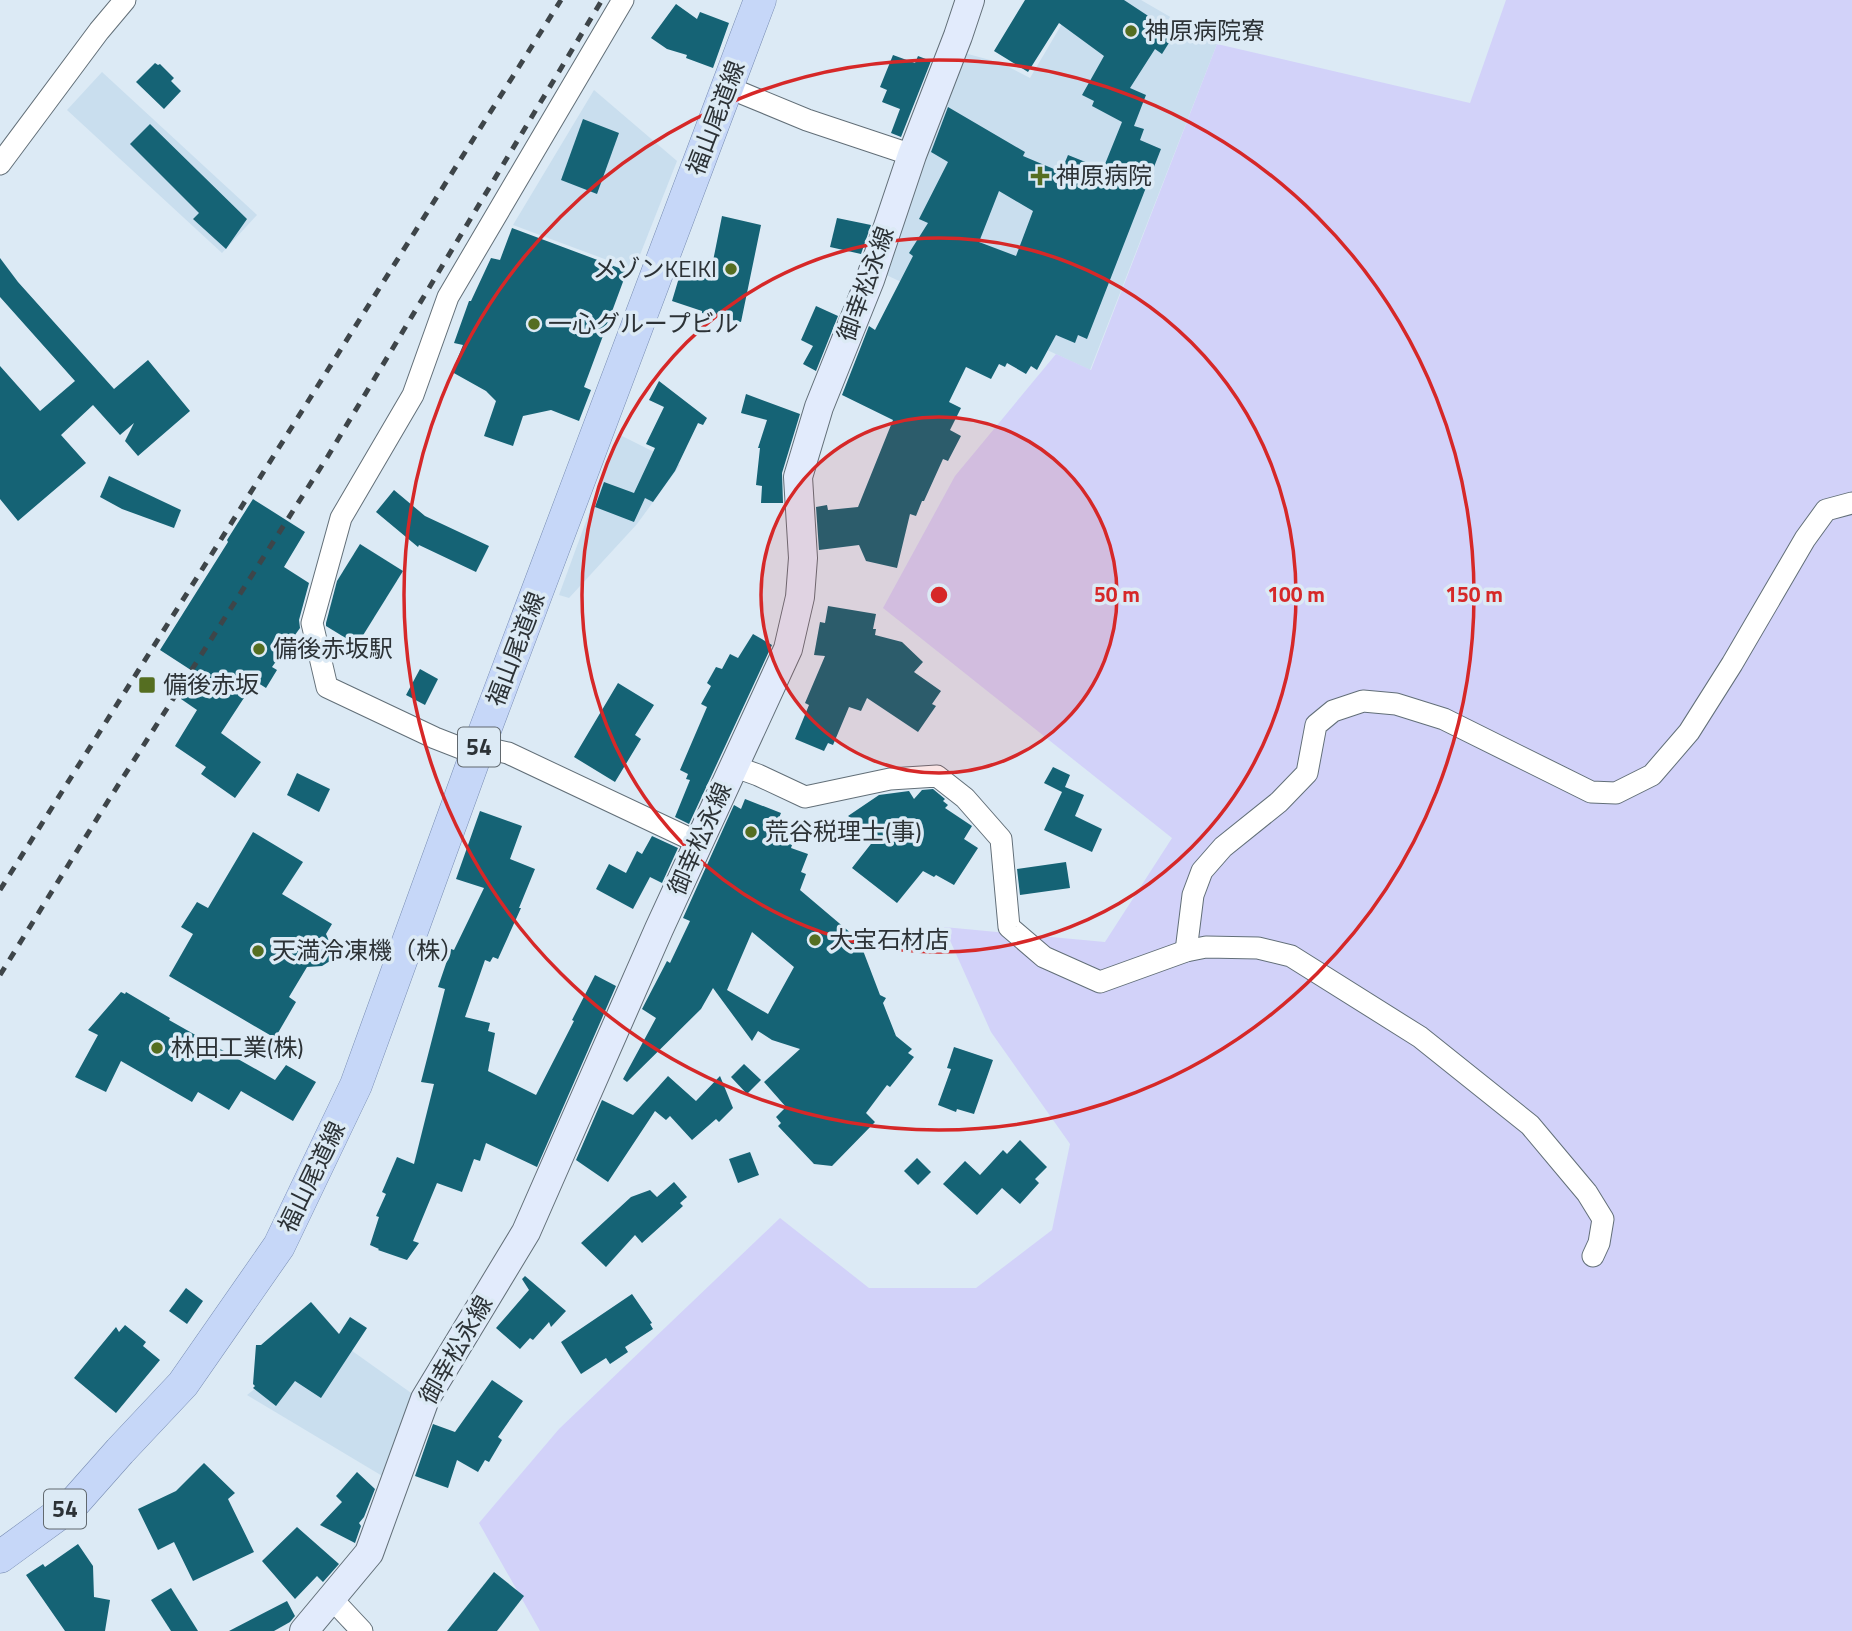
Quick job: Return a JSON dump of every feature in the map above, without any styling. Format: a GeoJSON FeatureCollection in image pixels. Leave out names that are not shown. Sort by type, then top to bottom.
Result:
{"type":"FeatureCollection","features":[{"type":"Feature","properties":{"kind":"main road","name":"福山尾道線"},"geometry":{"type":"LineString","coordinates":[[0,1557],[74,1503],[183,1384],[279,1245],[356,1085],[476,754],[760,0]]}},
{"type":"Feature","properties":{"kind":"main road","name":"御幸松永線"},"geometry":{"type":"LineString","coordinates":[[304,1631],[369,1553],[425,1399],[526,1232],[659,929],[788,649],[800,597],[803,558],[798,477],[818,407],[870,280],[912,155],[970,0]]}},
{"type":"Feature","properties":{"kind":"main road","name":"福山尾道線"},"geometry":{"type":"LineString","coordinates":[[0,1530],[120,1451]]}},
{"type":"Feature","properties":{"kind":"street"},"geometry":{"type":"LineString","coordinates":[[0,164],[125,0]]}},
{"type":"Feature","properties":{"kind":"street"},"geometry":{"type":"LineString","coordinates":[[623,0],[448,297],[413,395],[341,518],[312,623],[327,687],[435,738],[476,754],[490,749],[508,753],[699,843]]}},
{"type":"Feature","properties":{"kind":"street"},"geometry":{"type":"LineString","coordinates":[[727,87],[807,120],[912,155]]}},
{"type":"Feature","properties":{"kind":"street"},"geometry":{"type":"LineString","coordinates":[[1186,951],[1193,895],[1202,871],[1223,847],[1279,802],[1307,773],[1316,725],[1333,711],[1363,701],[1396,704],[1444,719],[1591,792],[1616,793],[1652,775],[1689,732],[1805,539],[1826,510],[1852,503]]}},
{"type":"Feature","properties":{"kind":"street"},"geometry":{"type":"LineString","coordinates":[[733,766],[805,797],[890,779],[937,776],[965,798],[1001,839],[1009,927],[1044,957],[1100,982],[1186,951],[1206,947],[1258,948],[1291,956],[1420,1037],[1530,1125],[1587,1193],[1603,1219],[1599,1243],[1593,1256]]}},
{"type":"Feature","properties":{"kind":"street"},"geometry":{"type":"LineString","coordinates":[[332,1600],[362,1631]]}},
{"type":"Feature","properties":{"kind":"shaded area","name":"神原病院"},"geometry":{"type":"Polygon","coordinates":[[[1076,0],[1141,0],[1217,44],[1090,370],[882,273],[957,51],[1001,63],[1030,78],[1076,0]]]}},
{"type":"Feature","properties":{"kind":"shaded area"},"geometry":{"type":"Polygon","coordinates":[[[1506,0],[1852,0],[1852,1631],[540,1631],[479,1523],[559,1429],[780,1218],[869,1288],[976,1288],[1052,1230],[1070,1144],[991,1032],[944,927],[1105,942],[1172,838],[883,608],[955,476],[1056,354],[1091,370],[1217,44],[1470,103],[1506,0]]]}},
{"type":"Feature","properties":{"kind":"shaded area"},"geometry":{"type":"Polygon","coordinates":[[[102,72],[257,215],[222,253],[67,110],[102,72]]]}},
{"type":"Feature","properties":{"kind":"shaded area"},"geometry":{"type":"Polygon","coordinates":[[[594,90],[677,161],[634,270],[513,225],[594,90]]]}},
{"type":"Feature","properties":{"kind":"shaded area"},"geometry":{"type":"Polygon","coordinates":[[[618,434],[680,465],[637,524],[569,598],[559,595],[618,434]]]}},
{"type":"Feature","properties":{"kind":"shaded area"},"geometry":{"type":"Polygon","coordinates":[[[327,1333],[414,1395],[389,1480],[247,1395],[327,1333]]]}},
{"type":"Feature","properties":{"kind":"building"},"geometry":{"type":"Polygon","coordinates":[[[1025,0],[1124,0],[1168,29],[1165,33],[1172,38],[1162,54],[1155,49],[1130,88],[1146,95],[1134,126],[1144,129],[1140,140],[1161,149],[1087,339],[1078,335],[1075,343],[1056,335],[1037,370],[1031,366],[1026,374],[1007,363],[1005,367],[999,364],[991,379],[966,367],[949,402],[961,408],[950,430],[961,436],[948,461],[943,459],[916,516],[910,514],[897,568],[866,561],[859,545],[819,550],[816,507],[827,505],[828,510],[858,507],[893,420],[842,395],[869,326],[875,330],[913,256],[909,253],[928,223],[919,219],[948,162],[931,152],[948,107],[1025,152],[1023,156],[1061,172],[1068,155],[1103,169],[1122,122],[1092,106],[1094,101],[1082,95],[1104,56],[1059,23],[1028,72],[994,51],[1025,0]],[[999,191],[979,242],[1016,256],[1033,211],[999,191]]]}},
{"type":"Feature","properties":{"kind":"building"},"geometry":{"type":"Polygon","coordinates":[[[676,4],[697,19],[700,12],[729,23],[713,68],[667,49],[651,38],[676,4]]]}},
{"type":"Feature","properties":{"kind":"building"},"geometry":{"type":"Polygon","coordinates":[[[893,55],[915,63],[918,56],[931,61],[901,137],[891,133],[900,109],[882,102],[887,90],[880,87],[893,55]]]}},
{"type":"Feature","properties":{"kind":"building"},"geometry":{"type":"Polygon","coordinates":[[[155,63],[160,64],[174,78],[171,81],[181,91],[164,109],[136,82],[155,63]]]}},
{"type":"Feature","properties":{"kind":"building"},"geometry":{"type":"Polygon","coordinates":[[[583,119],[619,133],[597,194],[561,180],[583,119]]]}},
{"type":"Feature","properties":{"kind":"building"},"geometry":{"type":"Polygon","coordinates":[[[150,124],[247,219],[226,249],[193,219],[199,213],[130,144],[150,124]]]}},
{"type":"Feature","properties":{"kind":"building","name":"メゾンKEIKI"},"geometry":{"type":"Polygon","coordinates":[[[722,216],[761,225],[741,322],[702,313],[672,301],[684,261],[711,271],[722,216]]]}},
{"type":"Feature","properties":{"kind":"building"},"geometry":{"type":"Polygon","coordinates":[[[837,218],[871,225],[861,254],[830,247],[837,218]]]}},
{"type":"Feature","properties":{"kind":"building","name":"一心グループビル"},"geometry":{"type":"Polygon","coordinates":[[[512,228],[627,271],[584,387],[591,390],[579,421],[551,410],[523,416],[513,446],[484,436],[496,401],[486,391],[452,372],[463,345],[454,343],[469,301],[491,258],[500,260],[512,228]]]}},
{"type":"Feature","properties":{"kind":"building"},"geometry":{"type":"Polygon","coordinates":[[[0,258],[18,282],[114,389],[148,360],[190,411],[138,456],[125,441],[134,423],[120,435],[93,405],[61,435],[86,463],[18,521],[0,499],[0,366],[40,411],[75,381],[0,297],[0,258]]]}},
{"type":"Feature","properties":{"kind":"building"},"geometry":{"type":"Polygon","coordinates":[[[816,306],[838,316],[816,371],[803,364],[813,346],[801,340],[816,306]]]}},
{"type":"Feature","properties":{"kind":"building"},"geometry":{"type":"Polygon","coordinates":[[[659,381],[707,418],[703,425],[698,423],[675,471],[653,502],[645,498],[634,522],[595,507],[604,482],[634,493],[655,448],[646,444],[664,407],[649,400],[659,381]]]}},
{"type":"Feature","properties":{"kind":"building"},"geometry":{"type":"Polygon","coordinates":[[[746,394],[800,414],[782,473],[783,503],[761,503],[762,486],[756,485],[758,448],[767,420],[741,413],[746,394]]]}},
{"type":"Feature","properties":{"kind":"building"},"geometry":{"type":"Polygon","coordinates":[[[109,476],[181,510],[174,528],[122,509],[100,497],[109,476]]]}},
{"type":"Feature","properties":{"kind":"building"},"geometry":{"type":"Polygon","coordinates":[[[394,490],[425,516],[489,546],[476,572],[419,545],[418,547],[376,512],[394,490]]]}},
{"type":"Feature","properties":{"kind":"building"},"geometry":{"type":"Polygon","coordinates":[[[253,499],[305,532],[284,567],[309,583],[299,620],[300,628],[272,667],[277,670],[266,688],[255,681],[221,733],[261,762],[235,798],[201,774],[206,767],[175,746],[197,710],[181,699],[197,674],[160,650],[253,499]]]}},
{"type":"Feature","properties":{"kind":"building"},"geometry":{"type":"Polygon","coordinates":[[[360,544],[403,571],[357,645],[326,626],[326,623],[337,581],[360,544]]]}},
{"type":"Feature","properties":{"kind":"building"},"geometry":{"type":"Polygon","coordinates":[[[828,606],[876,614],[873,629],[876,629],[875,635],[902,642],[923,662],[914,672],[941,691],[932,704],[936,706],[918,732],[867,698],[861,711],[849,707],[833,745],[828,743],[824,751],[795,739],[809,705],[805,703],[825,656],[814,655],[820,622],[825,623],[828,606]]]}},
{"type":"Feature","properties":{"kind":"building"},"geometry":{"type":"Polygon","coordinates":[[[753,634],[772,645],[689,824],[675,817],[690,780],[686,779],[688,774],[680,770],[707,707],[701,704],[711,686],[707,683],[716,667],[722,669],[730,654],[738,658],[753,634]]]}},
{"type":"Feature","properties":{"kind":"building"},"geometry":{"type":"Polygon","coordinates":[[[420,669],[438,679],[425,705],[406,695],[420,669]]]}},
{"type":"Feature","properties":{"kind":"building"},"geometry":{"type":"Polygon","coordinates":[[[618,683],[654,705],[635,735],[641,739],[615,782],[574,757],[618,683]]]}},
{"type":"Feature","properties":{"kind":"building"},"geometry":{"type":"Polygon","coordinates":[[[1053,767],[1070,775],[1065,787],[1084,795],[1075,816],[1102,829],[1092,852],[1044,830],[1062,792],[1044,783],[1053,767]]]}},
{"type":"Feature","properties":{"kind":"building"},"geometry":{"type":"Polygon","coordinates":[[[297,773],[330,789],[319,812],[287,795],[297,773]]]}},
{"type":"Feature","properties":{"kind":"building"},"geometry":{"type":"Polygon","coordinates":[[[933,789],[945,799],[943,801],[948,805],[945,808],[972,826],[964,839],[978,848],[954,885],[923,871],[897,903],[852,868],[878,835],[848,816],[879,795],[909,791],[914,799],[922,790],[933,789]]]}},
{"type":"Feature","properties":{"kind":"building"},"geometry":{"type":"Polygon","coordinates":[[[745,799],[781,813],[771,837],[808,854],[801,872],[806,874],[800,890],[859,940],[880,995],[886,998],[883,1003],[896,1036],[912,1049],[908,1053],[914,1057],[890,1087],[887,1085],[866,1113],[875,1122],[832,1166],[814,1164],[778,1126],[781,1123],[776,1117],[786,1107],[764,1082],[800,1049],[772,1040],[758,1031],[752,1041],[713,988],[701,1009],[627,1082],[623,1079],[656,1018],[642,1009],[667,961],[670,963],[690,921],[683,918],[734,805],[741,809],[745,799]],[[752,932],[727,990],[768,1014],[794,967],[752,932]]]}},
{"type":"Feature","properties":{"kind":"building"},"geometry":{"type":"Polygon","coordinates":[[[480,811],[522,826],[510,859],[535,869],[498,959],[493,957],[490,962],[485,960],[465,1017],[490,1023],[488,1031],[495,1033],[488,1071],[536,1095],[595,975],[616,986],[537,1167],[486,1143],[480,1161],[474,1159],[462,1192],[437,1183],[413,1241],[419,1243],[407,1260],[370,1245],[379,1217],[376,1216],[386,1194],[382,1192],[397,1157],[414,1164],[434,1084],[421,1082],[445,989],[438,987],[451,949],[454,950],[484,888],[456,879],[480,811]]]}},
{"type":"Feature","properties":{"kind":"building","name":"天満冷凍機（株）"},"geometry":{"type":"Polygon","coordinates":[[[253,832],[303,862],[282,894],[332,924],[326,934],[332,948],[330,961],[322,966],[307,967],[289,997],[296,1002],[275,1038],[169,976],[193,934],[181,927],[197,902],[208,908],[253,832]]]}},
{"type":"Feature","properties":{"kind":"building"},"geometry":{"type":"Polygon","coordinates":[[[652,836],[678,848],[662,883],[650,877],[633,909],[596,889],[609,864],[626,873],[637,851],[642,854],[652,836]]]}},
{"type":"Feature","properties":{"kind":"building"},"geometry":{"type":"Polygon","coordinates":[[[1066,862],[1070,888],[1020,895],[1017,869],[1066,862]]]}},
{"type":"Feature","properties":{"kind":"building"},"geometry":{"type":"Polygon","coordinates":[[[121,992],[126,992],[170,1018],[169,1020],[275,1080],[286,1065],[316,1082],[293,1121],[241,1091],[229,1110],[198,1092],[192,1102],[121,1061],[106,1092],[75,1077],[98,1035],[88,1030],[121,992]]]}},
{"type":"Feature","properties":{"kind":"building"},"geometry":{"type":"Polygon","coordinates":[[[954,1047],[993,1060],[974,1114],[957,1109],[956,1112],[938,1105],[951,1069],[947,1068],[954,1047]]]}},
{"type":"Feature","properties":{"kind":"building"},"geometry":{"type":"Polygon","coordinates":[[[744,1064],[761,1080],[747,1094],[731,1077],[744,1064]]]}},
{"type":"Feature","properties":{"kind":"building"},"geometry":{"type":"Polygon","coordinates":[[[668,1076],[696,1101],[720,1076],[733,1108],[719,1122],[716,1119],[692,1140],[670,1116],[666,1120],[655,1111],[608,1182],[576,1160],[602,1100],[633,1115],[668,1076]]]}},
{"type":"Feature","properties":{"kind":"building"},"geometry":{"type":"Polygon","coordinates":[[[1020,1140],[1047,1167],[1035,1179],[1039,1183],[1020,1204],[1002,1188],[977,1215],[943,1184],[965,1161],[980,1175],[1003,1150],[1007,1154],[1020,1140]]]}},
{"type":"Feature","properties":{"kind":"building"},"geometry":{"type":"Polygon","coordinates":[[[750,1152],[759,1175],[738,1183],[729,1159],[750,1152]]]}},
{"type":"Feature","properties":{"kind":"building"},"geometry":{"type":"Polygon","coordinates":[[[917,1158],[931,1172],[918,1185],[904,1171],[917,1158]]]}},
{"type":"Feature","properties":{"kind":"building"},"geometry":{"type":"Polygon","coordinates":[[[674,1182],[687,1197],[680,1203],[683,1206],[642,1243],[635,1235],[606,1267],[581,1243],[631,1197],[650,1190],[657,1197],[674,1182]]]}},
{"type":"Feature","properties":{"kind":"building"},"geometry":{"type":"Polygon","coordinates":[[[525,1276],[566,1311],[551,1327],[549,1322],[533,1340],[530,1338],[520,1349],[496,1328],[529,1290],[522,1279],[525,1276]]]}},
{"type":"Feature","properties":{"kind":"building"},"geometry":{"type":"Polygon","coordinates":[[[186,1288],[203,1301],[187,1324],[169,1311],[186,1288]]]}},
{"type":"Feature","properties":{"kind":"building"},"geometry":{"type":"Polygon","coordinates":[[[632,1294],[652,1323],[650,1324],[653,1329],[625,1347],[628,1352],[610,1364],[606,1358],[581,1374],[561,1342],[632,1294]]]}},
{"type":"Feature","properties":{"kind":"building"},"geometry":{"type":"Polygon","coordinates":[[[311,1302],[339,1334],[350,1317],[367,1328],[321,1398],[295,1381],[276,1406],[253,1388],[256,1345],[261,1345],[311,1302]]]}},
{"type":"Feature","properties":{"kind":"building"},"geometry":{"type":"Polygon","coordinates":[[[125,1325],[146,1342],[143,1346],[160,1360],[116,1413],[74,1378],[116,1327],[119,1332],[125,1325]]]}},
{"type":"Feature","properties":{"kind":"building"},"geometry":{"type":"Polygon","coordinates":[[[492,1380],[523,1401],[498,1437],[502,1440],[489,1462],[485,1460],[478,1472],[457,1460],[448,1488],[415,1476],[433,1424],[455,1432],[492,1380]]]}},
{"type":"Feature","properties":{"kind":"building"},"geometry":{"type":"Polygon","coordinates":[[[204,1463],[235,1493],[228,1499],[254,1552],[193,1581],[174,1542],[158,1550],[138,1509],[176,1491],[204,1463]]]}},
{"type":"Feature","properties":{"kind":"building"},"geometry":{"type":"Polygon","coordinates":[[[357,1472],[375,1489],[359,1523],[361,1526],[355,1543],[320,1525],[342,1502],[336,1496],[357,1472]]]}},
{"type":"Feature","properties":{"kind":"building"},"geometry":{"type":"Polygon","coordinates":[[[297,1527],[339,1564],[323,1582],[317,1576],[295,1599],[262,1561],[297,1527]]]}},
{"type":"Feature","properties":{"kind":"building"},"geometry":{"type":"Polygon","coordinates":[[[78,1544],[93,1566],[94,1597],[110,1600],[105,1631],[65,1631],[26,1575],[43,1564],[45,1567],[78,1544]]]}},
{"type":"Feature","properties":{"kind":"building"},"geometry":{"type":"Polygon","coordinates":[[[494,1572],[524,1596],[497,1631],[447,1631],[494,1572]]]}},
{"type":"Feature","properties":{"kind":"building"},"geometry":{"type":"Polygon","coordinates":[[[171,1588],[198,1631],[171,1631],[151,1600],[171,1588]]]}},
{"type":"Feature","properties":{"kind":"building"},"geometry":{"type":"Polygon","coordinates":[[[287,1601],[295,1616],[274,1631],[229,1631],[287,1601]]]}},
{"type":"Feature","properties":{"kind":"railway"},"geometry":{"type":"LineString","coordinates":[[0,890],[561,0]]}},
{"type":"Feature","properties":{"kind":"railway"},"geometry":{"type":"LineString","coordinates":[[0,975],[328,456],[602,0]]}},
{"type":"Feature","properties":{"kind":"place","name":"神原病院寮"},"geometry":{"type":"Point","coordinates":[1131,31]}},
{"type":"Feature","properties":{"kind":"place","name":"神原病院"},"geometry":{"type":"Point","coordinates":[1040,176]}},
{"type":"Feature","properties":{"kind":"place","name":"メゾンKEIKI"},"geometry":{"type":"Point","coordinates":[731,269]}},
{"type":"Feature","properties":{"kind":"place","name":"一心グループビル"},"geometry":{"type":"Point","coordinates":[534,324]}},
{"type":"Feature","properties":{"kind":"place","name":"備後赤坂駅"},"geometry":{"type":"Point","coordinates":[259,649]}},
{"type":"Feature","properties":{"kind":"place","name":"備後赤坂"},"geometry":{"type":"Point","coordinates":[147,685]}},
{"type":"Feature","properties":{"kind":"place","name":"荒谷税理士(事)"},"geometry":{"type":"Point","coordinates":[751,832]}},
{"type":"Feature","properties":{"kind":"place","name":"大宝石材店"},"geometry":{"type":"Point","coordinates":[815,940]}},
{"type":"Feature","properties":{"kind":"place","name":"天満冷凍機（株）"},"geometry":{"type":"Point","coordinates":[258,951]}},
{"type":"Feature","properties":{"kind":"place","name":"林田工業(株)"},"geometry":{"type":"Point","coordinates":[157,1048]}}]}
